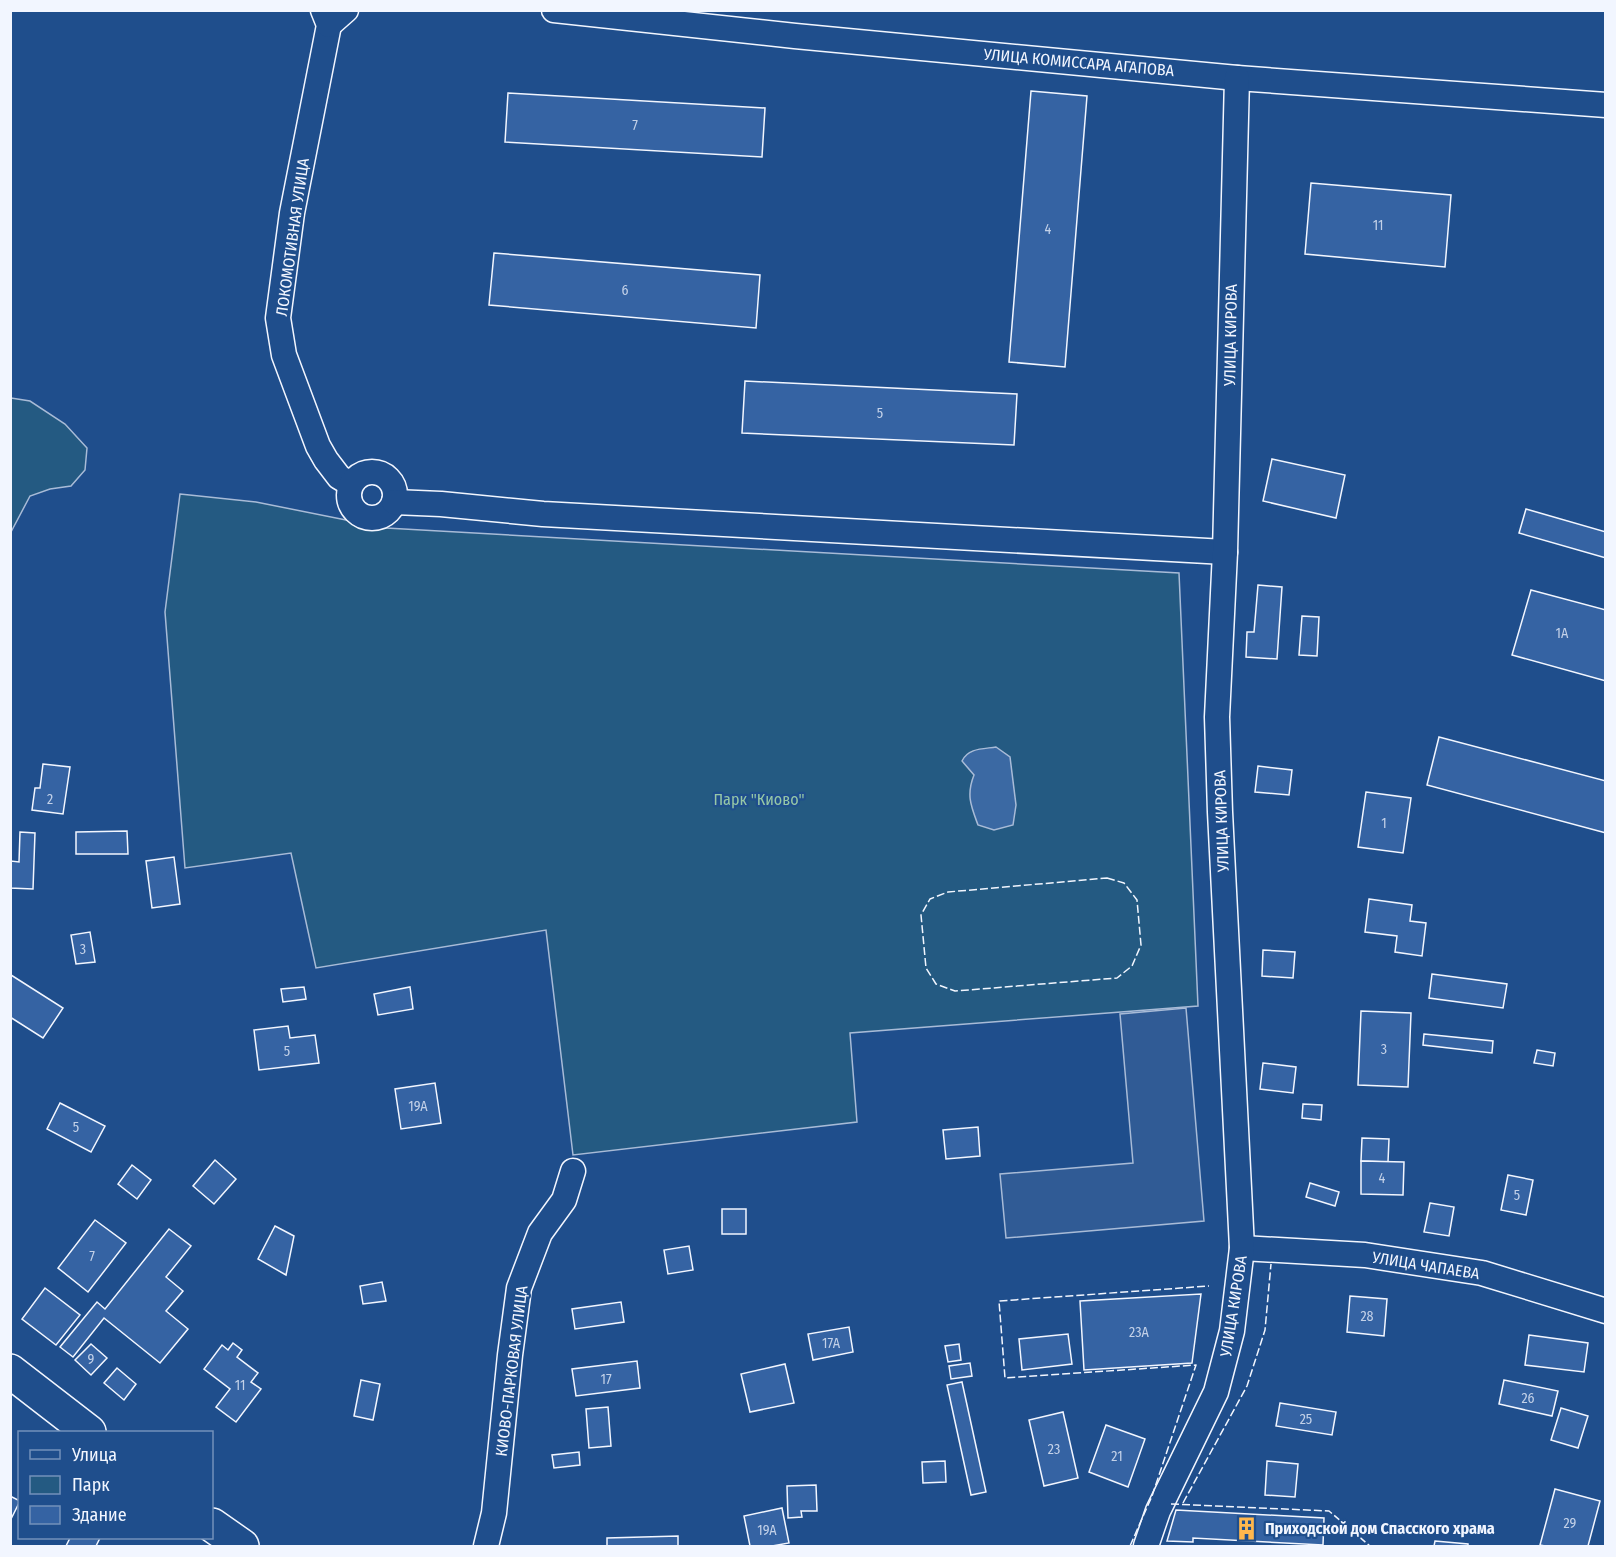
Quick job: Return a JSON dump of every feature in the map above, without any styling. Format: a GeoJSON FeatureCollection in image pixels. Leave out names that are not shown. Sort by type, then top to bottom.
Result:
{"type":"FeatureCollection","features":[{"type":"Feature","properties":{"kind":"main road"},"geometry":{"type":"LineString","coordinates":[[10,1371],[88,1431]]}},
{"type":"Feature","properties":{"kind":"main road"},"geometry":{"type":"LineString","coordinates":[[213,1526],[242,1546]]}},
{"type":"Feature","properties":{"kind":"street","name":"УЛИЦА КОМИССАРА АГАПОВА"},"geometry":{"type":"LineString","coordinates":[[554,10],[795,36],[1237,78],[1605,105]]}},
{"type":"Feature","properties":{"kind":"street","name":"ЛОКОМОТИВНАЯ УЛИЦА"},"geometry":{"type":"LineString","coordinates":[[333,15],[292,213],[278,318],[284,355],[318,446],[339,477],[351,484]]}},
{"type":"Feature","properties":{"kind":"street","name":"УЛИЦА КИРОВА"},"geometry":{"type":"LineString","coordinates":[[1146,1546],[1158,1511],[1216,1392],[1232,1331],[1242,1248],[1217,717],[1225,552],[1237,78]]}},
{"type":"Feature","properties":{"kind":"street"},"geometry":{"type":"LineString","coordinates":[[372,471],[381,473],[393,485],[394,502],[382,516],[364,517],[357,513],[351,505],[348,496],[351,484],[356,477],[364,473],[372,471]]}},
{"type":"Feature","properties":{"kind":"street"},"geometry":{"type":"LineString","coordinates":[[394,502],[543,514],[1225,552]]}},
{"type":"Feature","properties":{"kind":"street","name":"КИОВО-ПАРКОВАЯ УЛИЦА"},"geometry":{"type":"LineString","coordinates":[[486,1546],[494,1513],[519,1288],[540,1233],[564,1200],[573,1171]]}},
{"type":"Feature","properties":{"kind":"street","name":"УЛИЦА ЧАПАЕВА"},"geometry":{"type":"LineString","coordinates":[[1242,1248],[1365,1255],[1482,1273],[1605,1311]]}},
{"type":"Feature","properties":{"kind":"green space"},"geometry":{"type":"Polygon","coordinates":[[[11,398],[30,401],[65,424],[87,448],[85,470],[71,486],[50,489],[30,496],[11,532],[11,398]]]}},
{"type":"Feature","properties":{"kind":"green space","name":"Парк \"Киово\""},"geometry":{"type":"Polygon","coordinates":[[[180,494],[256,502],[386,528],[1179,573],[1198,1006],[850,1033],[857,1122],[573,1155],[546,930],[316,968],[291,853],[185,868],[165,612],[180,494]]]}},
{"type":"Feature","properties":{"kind":"shaded area"},"geometry":{"type":"Polygon","coordinates":[[[996,747],[1010,757],[1016,805],[1013,825],[994,830],[978,825],[970,795],[974,775],[962,761],[972,751],[996,747]]]}},
{"type":"Feature","properties":{"kind":"shaded area"},"geometry":{"type":"Polygon","coordinates":[[[1186,1008],[1204,1221],[1006,1238],[1000,1174],[1133,1163],[1120,1014],[1186,1008]]]}},
{"type":"Feature","properties":{"kind":"building"},"geometry":{"type":"Polygon","coordinates":[[[1031,91],[1087,96],[1065,367],[1009,362],[1031,91]]]}},
{"type":"Feature","properties":{"kind":"building"},"geometry":{"type":"Polygon","coordinates":[[[508,93],[765,108],[762,157],[505,142],[508,93]]]}},
{"type":"Feature","properties":{"kind":"building"},"geometry":{"type":"Polygon","coordinates":[[[1311,183],[1451,195],[1445,267],[1305,254],[1311,183]]]}},
{"type":"Feature","properties":{"kind":"building"},"geometry":{"type":"Polygon","coordinates":[[[494,253],[760,275],[756,328],[489,305],[494,253]]]}},
{"type":"Feature","properties":{"kind":"building"},"geometry":{"type":"Polygon","coordinates":[[[745,381],[1017,394],[1014,445],[742,433],[745,381]]]}},
{"type":"Feature","properties":{"kind":"building"},"geometry":{"type":"Polygon","coordinates":[[[1272,459],[1345,475],[1336,518],[1263,501],[1272,459]]]}},
{"type":"Feature","properties":{"kind":"building"},"geometry":{"type":"Polygon","coordinates":[[[1526,509],[1606,532],[1606,558],[1519,533],[1526,509]]]}},
{"type":"Feature","properties":{"kind":"building"},"geometry":{"type":"Polygon","coordinates":[[[1258,585],[1282,587],[1277,659],[1246,657],[1247,632],[1254,632],[1258,585]]]}},
{"type":"Feature","properties":{"kind":"building"},"geometry":{"type":"Polygon","coordinates":[[[1531,590],[1606,610],[1606,681],[1512,655],[1531,590]]]}},
{"type":"Feature","properties":{"kind":"building"},"geometry":{"type":"Polygon","coordinates":[[[1302,616],[1319,617],[1317,656],[1299,655],[1302,616]]]}},
{"type":"Feature","properties":{"kind":"building"},"geometry":{"type":"Polygon","coordinates":[[[1439,737],[1606,781],[1606,833],[1427,785],[1439,737]]]}},
{"type":"Feature","properties":{"kind":"building"},"geometry":{"type":"Polygon","coordinates":[[[43,764],[70,767],[63,814],[32,810],[35,788],[40,788],[43,764]]]}},
{"type":"Feature","properties":{"kind":"building"},"geometry":{"type":"Polygon","coordinates":[[[1258,766],[1292,770],[1289,795],[1255,792],[1258,766]]]}},
{"type":"Feature","properties":{"kind":"building"},"geometry":{"type":"Polygon","coordinates":[[[1366,792],[1411,798],[1403,853],[1358,847],[1366,792]]]}},
{"type":"Feature","properties":{"kind":"building"},"geometry":{"type":"Polygon","coordinates":[[[127,831],[128,854],[76,854],[76,832],[127,831]]]}},
{"type":"Feature","properties":{"kind":"building"},"geometry":{"type":"Polygon","coordinates":[[[20,832],[35,833],[33,889],[10,888],[11,861],[19,862],[20,832]]]}},
{"type":"Feature","properties":{"kind":"building"},"geometry":{"type":"Polygon","coordinates":[[[174,857],[180,904],[152,908],[146,861],[174,857]]]}},
{"type":"Feature","properties":{"kind":"building"},"geometry":{"type":"Polygon","coordinates":[[[1369,899],[1412,905],[1410,921],[1426,923],[1422,956],[1395,952],[1397,936],[1365,932],[1369,899]]]}},
{"type":"Feature","properties":{"kind":"building"},"geometry":{"type":"Polygon","coordinates":[[[90,932],[95,962],[76,964],[71,935],[90,932]]]}},
{"type":"Feature","properties":{"kind":"building"},"geometry":{"type":"Polygon","coordinates":[[[1263,950],[1295,952],[1293,978],[1262,976],[1263,950]]]}},
{"type":"Feature","properties":{"kind":"building"},"geometry":{"type":"Polygon","coordinates":[[[1432,974],[1507,984],[1503,1008],[1429,998],[1432,974]]]}},
{"type":"Feature","properties":{"kind":"building"},"geometry":{"type":"Polygon","coordinates":[[[11,975],[63,1008],[43,1038],[10,1017],[11,975]]]}},
{"type":"Feature","properties":{"kind":"building"},"geometry":{"type":"Polygon","coordinates":[[[304,987],[306,999],[283,1002],[281,989],[304,987]]]}},
{"type":"Feature","properties":{"kind":"building"},"geometry":{"type":"Polygon","coordinates":[[[410,987],[413,1009],[378,1015],[374,994],[410,987]]]}},
{"type":"Feature","properties":{"kind":"building"},"geometry":{"type":"Polygon","coordinates":[[[1361,1011],[1411,1013],[1408,1087],[1358,1085],[1361,1011]]]}},
{"type":"Feature","properties":{"kind":"building"},"geometry":{"type":"Polygon","coordinates":[[[288,1026],[290,1038],[315,1035],[319,1063],[259,1070],[254,1030],[288,1026]]]}},
{"type":"Feature","properties":{"kind":"building"},"geometry":{"type":"Polygon","coordinates":[[[1424,1034],[1493,1041],[1492,1053],[1423,1045],[1424,1034]]]}},
{"type":"Feature","properties":{"kind":"building"},"geometry":{"type":"Polygon","coordinates":[[[1537,1050],[1555,1053],[1553,1066],[1534,1063],[1537,1050]]]}},
{"type":"Feature","properties":{"kind":"building"},"geometry":{"type":"Polygon","coordinates":[[[1263,1063],[1296,1067],[1293,1093],[1260,1089],[1263,1063]]]}},
{"type":"Feature","properties":{"kind":"building"},"geometry":{"type":"Polygon","coordinates":[[[435,1083],[441,1123],[401,1129],[395,1089],[435,1083]]]}},
{"type":"Feature","properties":{"kind":"building"},"geometry":{"type":"Polygon","coordinates":[[[60,1103],[105,1126],[91,1152],[47,1129],[60,1103]]]}},
{"type":"Feature","properties":{"kind":"building"},"geometry":{"type":"Polygon","coordinates":[[[1303,1104],[1322,1105],[1321,1120],[1302,1118],[1303,1104]]]}},
{"type":"Feature","properties":{"kind":"building"},"geometry":{"type":"Polygon","coordinates":[[[978,1127],[980,1156],[946,1159],[943,1130],[978,1127]]]}},
{"type":"Feature","properties":{"kind":"building"},"geometry":{"type":"Polygon","coordinates":[[[1362,1138],[1389,1139],[1388,1162],[1361,1161],[1362,1138]]]}},
{"type":"Feature","properties":{"kind":"building"},"geometry":{"type":"Polygon","coordinates":[[[215,1160],[236,1179],[214,1204],[193,1186],[215,1160]]]}},
{"type":"Feature","properties":{"kind":"building"},"geometry":{"type":"Polygon","coordinates":[[[1361,1161],[1404,1162],[1403,1195],[1361,1194],[1361,1161]]]}},
{"type":"Feature","properties":{"kind":"building"},"geometry":{"type":"Polygon","coordinates":[[[132,1165],[151,1180],[137,1199],[118,1184],[132,1165]]]}},
{"type":"Feature","properties":{"kind":"building"},"geometry":{"type":"Polygon","coordinates":[[[1508,1175],[1533,1180],[1526,1215],[1501,1210],[1508,1175]]]}},
{"type":"Feature","properties":{"kind":"building"},"geometry":{"type":"Polygon","coordinates":[[[1310,1183],[1339,1192],[1335,1206],[1306,1197],[1310,1183]]]}},
{"type":"Feature","properties":{"kind":"building"},"geometry":{"type":"Polygon","coordinates":[[[1430,1203],[1454,1207],[1449,1236],[1424,1232],[1430,1203]]]}},
{"type":"Feature","properties":{"kind":"building"},"geometry":{"type":"Polygon","coordinates":[[[722,1209],[746,1209],[746,1234],[722,1234],[722,1209]]]}},
{"type":"Feature","properties":{"kind":"building"},"geometry":{"type":"Polygon","coordinates":[[[95,1220],[126,1243],[88,1292],[58,1268],[95,1220]]]}},
{"type":"Feature","properties":{"kind":"building"},"geometry":{"type":"Polygon","coordinates":[[[275,1226],[294,1236],[286,1275],[258,1259],[275,1226]]]}},
{"type":"Feature","properties":{"kind":"building"},"geometry":{"type":"Polygon","coordinates":[[[169,1229],[191,1246],[166,1277],[183,1291],[166,1311],[188,1329],[160,1363],[104,1318],[73,1357],[60,1347],[97,1302],[105,1309],[169,1229]]]}},
{"type":"Feature","properties":{"kind":"building"},"geometry":{"type":"Polygon","coordinates":[[[689,1246],[693,1270],[668,1274],[664,1250],[689,1246]]]}},
{"type":"Feature","properties":{"kind":"building"},"geometry":{"type":"Polygon","coordinates":[[[382,1282],[386,1301],[363,1304],[360,1286],[382,1282]]]}},
{"type":"Feature","properties":{"kind":"building"},"geometry":{"type":"Polygon","coordinates":[[[45,1288],[80,1315],[56,1345],[22,1319],[45,1288]]]}},
{"type":"Feature","properties":{"kind":"building"},"geometry":{"type":"Polygon","coordinates":[[[1201,1294],[1192,1363],[1084,1370],[1080,1301],[1201,1294]]]}},
{"type":"Feature","properties":{"kind":"building"},"geometry":{"type":"Polygon","coordinates":[[[1350,1296],[1387,1299],[1384,1336],[1347,1332],[1350,1296]]]}},
{"type":"Feature","properties":{"kind":"building"},"geometry":{"type":"Polygon","coordinates":[[[621,1302],[624,1322],[575,1329],[572,1309],[621,1302]]]}},
{"type":"Feature","properties":{"kind":"building"},"geometry":{"type":"Polygon","coordinates":[[[849,1327],[853,1352],[813,1360],[808,1334],[849,1327]]]}},
{"type":"Feature","properties":{"kind":"building"},"geometry":{"type":"Polygon","coordinates":[[[1068,1334],[1072,1364],[1022,1370],[1019,1339],[1068,1334]]]}},
{"type":"Feature","properties":{"kind":"building"},"geometry":{"type":"Polygon","coordinates":[[[1529,1335],[1588,1343],[1584,1372],[1525,1365],[1529,1335]]]}},
{"type":"Feature","properties":{"kind":"building"},"geometry":{"type":"Polygon","coordinates":[[[233,1343],[242,1350],[237,1357],[258,1373],[251,1382],[261,1389],[236,1422],[216,1407],[230,1389],[204,1369],[222,1345],[228,1350],[233,1343]]]}},
{"type":"Feature","properties":{"kind":"building"},"geometry":{"type":"Polygon","coordinates":[[[91,1344],[107,1358],[91,1375],[75,1360],[91,1344]]]}},
{"type":"Feature","properties":{"kind":"building"},"geometry":{"type":"Polygon","coordinates":[[[959,1344],[961,1360],[948,1362],[945,1346],[959,1344]]]}},
{"type":"Feature","properties":{"kind":"building"},"geometry":{"type":"Polygon","coordinates":[[[637,1361],[640,1388],[576,1396],[572,1369],[637,1361]]]}},
{"type":"Feature","properties":{"kind":"building"},"geometry":{"type":"Polygon","coordinates":[[[970,1363],[972,1376],[951,1379],[949,1366],[970,1363]]]}},
{"type":"Feature","properties":{"kind":"building"},"geometry":{"type":"Polygon","coordinates":[[[785,1364],[794,1403],[750,1412],[741,1374],[785,1364]]]}},
{"type":"Feature","properties":{"kind":"building"},"geometry":{"type":"Polygon","coordinates":[[[117,1368],[136,1384],[124,1400],[104,1383],[117,1368]]]}},
{"type":"Feature","properties":{"kind":"building"},"geometry":{"type":"Polygon","coordinates":[[[361,1380],[380,1384],[373,1420],[354,1416],[361,1380]]]}},
{"type":"Feature","properties":{"kind":"building"},"geometry":{"type":"Polygon","coordinates":[[[1504,1380],[1558,1391],[1552,1416],[1499,1404],[1504,1380]]]}},
{"type":"Feature","properties":{"kind":"building"},"geometry":{"type":"Polygon","coordinates":[[[962,1382],[986,1492],[971,1495],[947,1385],[962,1382]]]}},
{"type":"Feature","properties":{"kind":"building"},"geometry":{"type":"Polygon","coordinates":[[[1280,1403],[1336,1412],[1332,1435],[1276,1426],[1280,1403]]]}},
{"type":"Feature","properties":{"kind":"building"},"geometry":{"type":"Polygon","coordinates":[[[608,1407],[611,1446],[589,1448],[586,1409],[608,1407]]]}},
{"type":"Feature","properties":{"kind":"building"},"geometry":{"type":"Polygon","coordinates":[[[1561,1408],[1588,1416],[1578,1448],[1551,1440],[1561,1408]]]}},
{"type":"Feature","properties":{"kind":"building"},"geometry":{"type":"Polygon","coordinates":[[[1063,1412],[1078,1478],[1044,1486],[1029,1420],[1063,1412]]]}},
{"type":"Feature","properties":{"kind":"building"},"geometry":{"type":"Polygon","coordinates":[[[1106,1425],[1145,1439],[1128,1487],[1089,1472],[1106,1425]]]}},
{"type":"Feature","properties":{"kind":"building"},"geometry":{"type":"Polygon","coordinates":[[[579,1452],[580,1465],[554,1468],[552,1455],[579,1452]]]}},
{"type":"Feature","properties":{"kind":"building"},"geometry":{"type":"Polygon","coordinates":[[[945,1461],[946,1482],[923,1483],[922,1462],[945,1461]]]}},
{"type":"Feature","properties":{"kind":"building"},"geometry":{"type":"Polygon","coordinates":[[[1267,1461],[1298,1464],[1295,1497],[1265,1495],[1267,1461]]]}},
{"type":"Feature","properties":{"kind":"building"},"geometry":{"type":"Polygon","coordinates":[[[816,1485],[817,1511],[801,1511],[802,1517],[788,1518],[787,1486],[816,1485]]]}},
{"type":"Feature","properties":{"kind":"building"},"geometry":{"type":"Polygon","coordinates":[[[1555,1489],[1600,1501],[1588,1546],[1540,1545],[1555,1489]]]}},
{"type":"Feature","properties":{"kind":"building"},"geometry":{"type":"Polygon","coordinates":[[[10,1496],[18,1500],[18,1505],[10,1521],[10,1496]]]}},
{"type":"Feature","properties":{"kind":"building"},"geometry":{"type":"Polygon","coordinates":[[[782,1508],[789,1543],[750,1546],[744,1516],[782,1508]]]}},
{"type":"Feature","properties":{"kind":"building","name":"Приходской дом Спасского храма"},"geometry":{"type":"Polygon","coordinates":[[[1176,1510],[1324,1518],[1323,1545],[1193,1538],[1193,1542],[1167,1541],[1176,1510]]]}},
{"type":"Feature","properties":{"kind":"building"},"geometry":{"type":"Polygon","coordinates":[[[678,1536],[678,1546],[607,1546],[607,1538],[678,1536]]]}},
{"type":"Feature","properties":{"kind":"building"},"geometry":{"type":"Polygon","coordinates":[[[70,1539],[100,1539],[96,1546],[66,1546],[70,1539]]]}},
{"type":"Feature","properties":{"kind":"building"},"geometry":{"type":"Polygon","coordinates":[[[1435,1541],[1468,1544],[1468,1546],[1434,1546],[1435,1541]]]}},
{"type":"Feature","properties":{"kind":"fence"},"geometry":{"type":"LineString","coordinates":[[1107,878],[1124,883],[1137,900],[1141,945],[1132,966],[1117,978],[955,991],[936,984],[926,968],[921,915],[930,899],[948,892],[1107,878]]}},
{"type":"Feature","properties":{"kind":"fence"},"geometry":{"type":"LineString","coordinates":[[1183,1503],[1247,1386],[1265,1330],[1271,1264]]}},
{"type":"Feature","properties":{"kind":"fence"},"geometry":{"type":"LineString","coordinates":[[1130,1546],[1152,1496],[1196,1365],[1005,1378],[999,1301],[1209,1286]]}},
{"type":"Feature","properties":{"kind":"fence"},"geometry":{"type":"LineString","coordinates":[[1171,1504],[1329,1511],[1370,1546]]}},
{"type":"Feature","properties":{"kind":"place","name":"Приходской дом Спасского храма"},"geometry":{"type":"Point","coordinates":[1247,1528]}}]}
